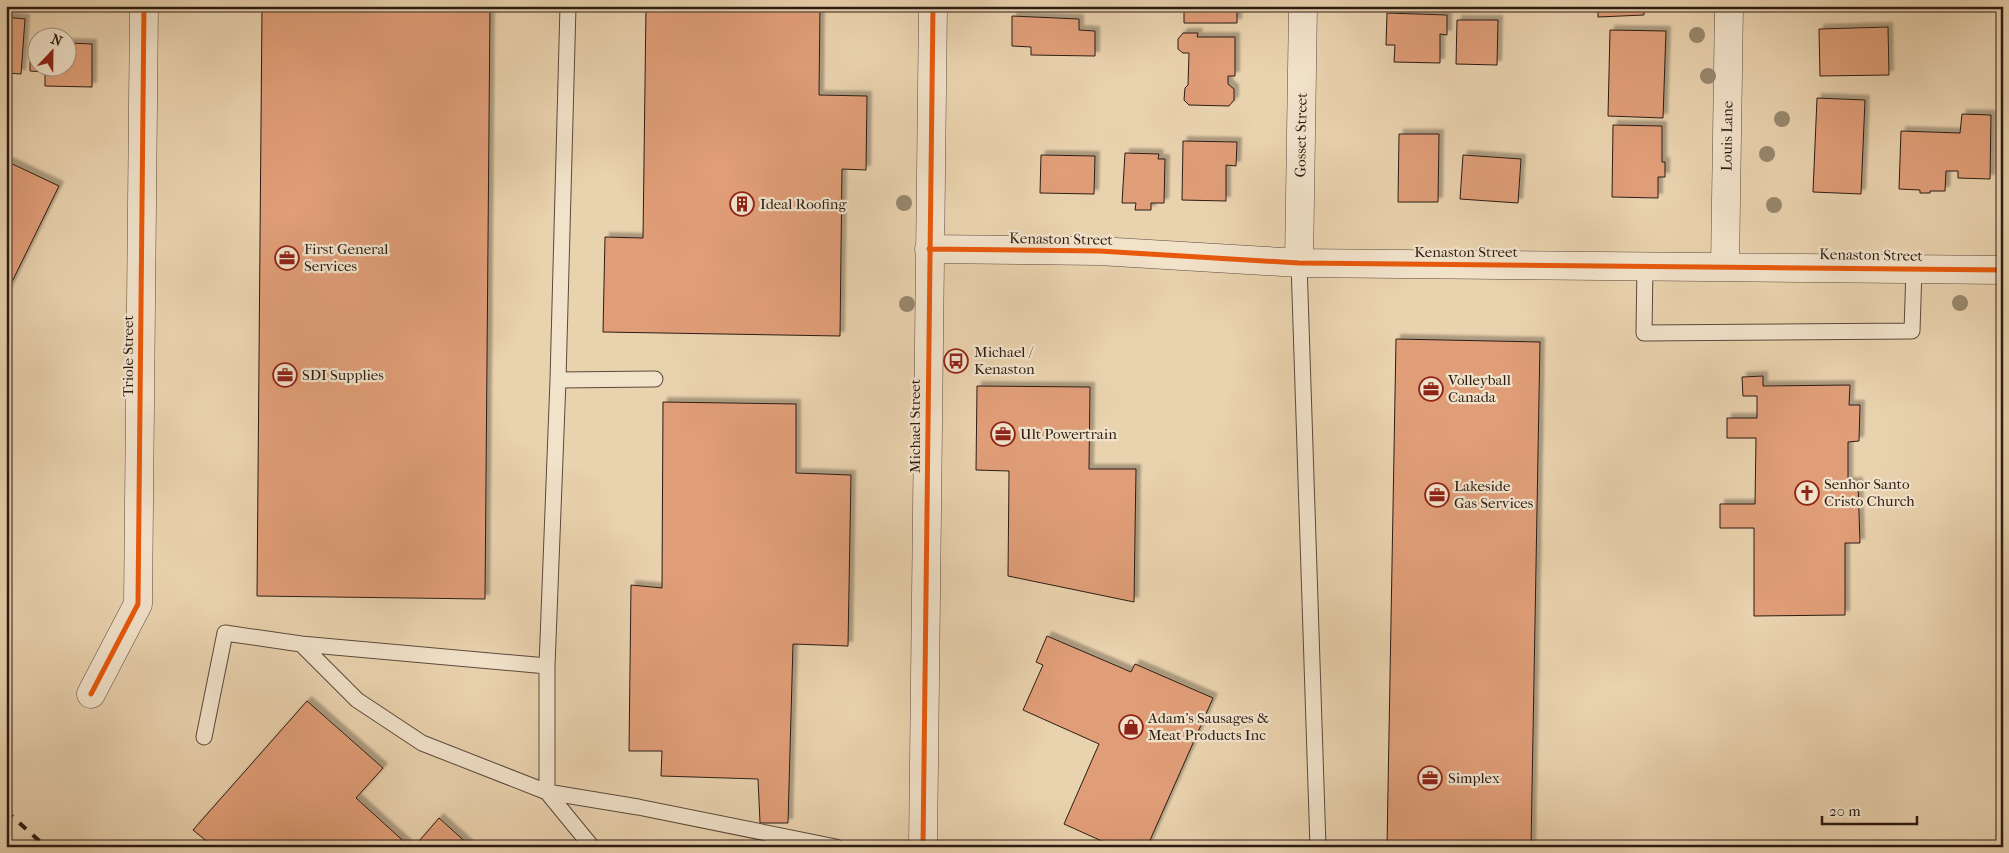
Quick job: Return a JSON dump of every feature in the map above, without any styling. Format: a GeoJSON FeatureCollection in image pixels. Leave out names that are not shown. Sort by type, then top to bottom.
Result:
{"type":"FeatureCollection","features":[{"type":"Feature","properties":{"kind":"street","name":"Triole Street"},"geometry":{"type":"LineString","coordinates":[[91,694],[138,604],[144,6]]}},
{"type":"Feature","properties":{"kind":"street","name":"Michael Street"},"geometry":{"type":"LineString","coordinates":[[923,847],[933,6]]}},
{"type":"Feature","properties":{"kind":"street","name":"Gosset Street"},"geometry":{"type":"LineString","coordinates":[[1298,263],[1303,6]]}},
{"type":"Feature","properties":{"kind":"street","name":"Louis Lane"},"geometry":{"type":"LineString","coordinates":[[1725,266],[1730,6]]}},
{"type":"Feature","properties":{"kind":"street","name":"Kenaston Street"},"geometry":{"type":"LineString","coordinates":[[929,249],[1099,251],[1298,263],[2003,270]]}},
{"type":"Feature","properties":{"kind":"lane"},"geometry":{"type":"LineString","coordinates":[[568,6],[558,380],[547,666],[548,792],[592,847]]}},
{"type":"Feature","properties":{"kind":"lane"},"geometry":{"type":"LineString","coordinates":[[1298,263],[1318,847]]}},
{"type":"Feature","properties":{"kind":"lane"},"geometry":{"type":"LineString","coordinates":[[1645,265],[1644,333],[1912,331],[1914,268]]}},
{"type":"Feature","properties":{"kind":"lane"},"geometry":{"type":"LineString","coordinates":[[558,380],[655,379]]}},
{"type":"Feature","properties":{"kind":"lane"},"geometry":{"type":"LineString","coordinates":[[204,737],[225,633],[301,644],[547,666]]}},
{"type":"Feature","properties":{"kind":"lane"},"geometry":{"type":"LineString","coordinates":[[301,644],[357,700],[422,744],[548,792],[638,807],[836,847]]}},
{"type":"Feature","properties":{"kind":"building"},"geometry":{"type":"Polygon","coordinates":[[[262,6],[490,6],[485,599],[257,596],[262,6]]]}},
{"type":"Feature","properties":{"kind":"building","name":"Ideal Roofing"},"geometry":{"type":"Polygon","coordinates":[[[646,6],[820,6],[819,95],[867,96],[866,170],[842,169],[840,336],[603,332],[605,237],[643,238],[646,6]]]}},
{"type":"Feature","properties":{"kind":"building"},"geometry":{"type":"Polygon","coordinates":[[[1184,6],[1237,6],[1237,23],[1184,23],[1184,6]]]}},
{"type":"Feature","properties":{"kind":"building"},"geometry":{"type":"Polygon","coordinates":[[[1598,6],[1644,6],[1644,15],[1598,17],[1598,6]]]}},
{"type":"Feature","properties":{"kind":"building"},"geometry":{"type":"Polygon","coordinates":[[[1387,13],[1447,15],[1447,35],[1440,34],[1440,63],[1394,62],[1395,45],[1386,45],[1387,13]]]}},
{"type":"Feature","properties":{"kind":"building"},"geometry":{"type":"Polygon","coordinates":[[[1012,16],[1079,19],[1079,30],[1095,31],[1095,56],[1031,55],[1031,47],[1012,46],[1012,16]]]}},
{"type":"Feature","properties":{"kind":"building"},"geometry":{"type":"Polygon","coordinates":[[[6,17],[25,19],[21,74],[6,73],[6,17]]]}},
{"type":"Feature","properties":{"kind":"building"},"geometry":{"type":"Polygon","coordinates":[[[1457,20],[1498,20],[1497,65],[1456,64],[1457,20]]]}},
{"type":"Feature","properties":{"kind":"building"},"geometry":{"type":"Polygon","coordinates":[[[1888,27],[1889,75],[1820,76],[1819,29],[1888,27]]]}},
{"type":"Feature","properties":{"kind":"building"},"geometry":{"type":"Polygon","coordinates":[[[1610,30],[1666,31],[1663,118],[1608,116],[1610,30]]]}},
{"type":"Feature","properties":{"kind":"building"},"geometry":{"type":"Polygon","coordinates":[[[1183,33],[1198,33],[1197,37],[1235,37],[1235,76],[1228,76],[1228,84],[1234,89],[1234,100],[1229,106],[1189,105],[1184,100],[1185,88],[1188,85],[1189,53],[1183,53],[1178,49],[1178,39],[1183,33]]]}},
{"type":"Feature","properties":{"kind":"building"},"geometry":{"type":"Polygon","coordinates":[[[78,43],[92,44],[92,87],[45,86],[45,78],[78,78],[78,43]]]}},
{"type":"Feature","properties":{"kind":"building"},"geometry":{"type":"Polygon","coordinates":[[[1817,98],[1865,100],[1861,194],[1813,192],[1817,98]]]}},
{"type":"Feature","properties":{"kind":"building"},"geometry":{"type":"Polygon","coordinates":[[[1962,114],[1991,115],[1990,179],[1958,178],[1958,171],[1946,171],[1945,191],[1920,193],[1920,190],[1899,189],[1901,131],[1960,133],[1962,114]]]}},
{"type":"Feature","properties":{"kind":"building"},"geometry":{"type":"Polygon","coordinates":[[[1613,125],[1662,126],[1662,162],[1665,162],[1665,177],[1658,177],[1658,198],[1612,197],[1613,125]]]}},
{"type":"Feature","properties":{"kind":"building"},"geometry":{"type":"Polygon","coordinates":[[[1399,134],[1439,134],[1438,202],[1398,202],[1399,134]]]}},
{"type":"Feature","properties":{"kind":"building"},"geometry":{"type":"Polygon","coordinates":[[[1183,141],[1237,142],[1236,166],[1226,165],[1226,201],[1182,200],[1183,141]]]}},
{"type":"Feature","properties":{"kind":"building"},"geometry":{"type":"Polygon","coordinates":[[[1125,153],[1159,154],[1158,159],[1165,159],[1164,203],[1151,203],[1151,210],[1135,210],[1136,203],[1122,203],[1125,153]]]}},
{"type":"Feature","properties":{"kind":"building"},"geometry":{"type":"Polygon","coordinates":[[[1041,155],[1095,156],[1094,194],[1040,193],[1041,155]]]}},
{"type":"Feature","properties":{"kind":"building"},"geometry":{"type":"Polygon","coordinates":[[[1463,155],[1521,159],[1518,203],[1460,199],[1463,155]]]}},
{"type":"Feature","properties":{"kind":"building"},"geometry":{"type":"Polygon","coordinates":[[[6,161],[59,186],[6,294],[6,161]]]}},
{"type":"Feature","properties":{"kind":"building"},"geometry":{"type":"Polygon","coordinates":[[[1396,339],[1540,342],[1531,847],[1387,847],[1396,339]]]}},
{"type":"Feature","properties":{"kind":"building","name":"Senhor Santo Cristo Church"},"geometry":{"type":"Polygon","coordinates":[[[1763,376],[1763,386],[1850,385],[1849,405],[1860,405],[1859,441],[1848,442],[1848,482],[1858,482],[1860,543],[1845,543],[1845,615],[1754,616],[1754,528],[1720,528],[1720,504],[1755,504],[1756,438],[1727,438],[1727,418],[1757,418],[1757,396],[1743,396],[1742,377],[1763,376]]]}},
{"type":"Feature","properties":{"kind":"building"},"geometry":{"type":"Polygon","coordinates":[[[977,386],[1090,387],[1089,469],[1136,469],[1134,602],[1008,576],[1009,471],[976,470],[977,386]]]}},
{"type":"Feature","properties":{"kind":"building"},"geometry":{"type":"Polygon","coordinates":[[[663,402],[796,404],[796,473],[851,475],[848,646],[793,644],[788,823],[760,823],[758,779],[661,776],[662,751],[629,751],[631,585],[662,588],[663,402]]]}},
{"type":"Feature","properties":{"kind":"building","name":"Adam's Sausages & Meat Products Inc"},"geometry":{"type":"Polygon","coordinates":[[[1047,636],[1131,672],[1135,664],[1213,698],[1147,847],[1115,847],[1064,824],[1099,744],[1023,710],[1043,665],[1036,662],[1047,636]]]}},
{"type":"Feature","properties":{"kind":"building"},"geometry":{"type":"Polygon","coordinates":[[[307,701],[383,768],[356,798],[410,847],[208,847],[210,844],[193,830],[307,701]]]}},
{"type":"Feature","properties":{"kind":"building"},"geometry":{"type":"Polygon","coordinates":[[[439,818],[471,847],[414,847],[439,818]]]}},
{"type":"Feature","properties":{"kind":"railway"},"geometry":{"type":"LineString","coordinates":[[6,811],[46,847]]}},
{"type":"Feature","properties":{"kind":"cycle path"},"geometry":{"type":"LineString","coordinates":[[91,694],[138,604],[144,6]]}},
{"type":"Feature","properties":{"kind":"cycle path"},"geometry":{"type":"LineString","coordinates":[[923,847],[933,6]]}},
{"type":"Feature","properties":{"kind":"cycle path"},"geometry":{"type":"LineString","coordinates":[[929,249],[1099,251],[1299,263],[2003,270]]}},
{"type":"Feature","properties":{"kind":"place","name":"Ideal Roofing"},"geometry":{"type":"Point","coordinates":[742,204]}},
{"type":"Feature","properties":{"kind":"place","name":"First General Services"},"geometry":{"type":"Point","coordinates":[287,258]}},
{"type":"Feature","properties":{"kind":"place","name":"Michael / Kenaston"},"geometry":{"type":"Point","coordinates":[956,361]}},
{"type":"Feature","properties":{"kind":"place","name":"SDI Supplies"},"geometry":{"type":"Point","coordinates":[285,375]}},
{"type":"Feature","properties":{"kind":"place","name":"Volleyball Canada"},"geometry":{"type":"Point","coordinates":[1431,389]}},
{"type":"Feature","properties":{"kind":"place","name":"Ult Powertrain"},"geometry":{"type":"Point","coordinates":[1003,434]}},
{"type":"Feature","properties":{"kind":"place","name":"Senhor Santo Cristo Church"},"geometry":{"type":"Point","coordinates":[1807,493]}},
{"type":"Feature","properties":{"kind":"place","name":"Lakeside Gas Services"},"geometry":{"type":"Point","coordinates":[1437,495]}},
{"type":"Feature","properties":{"kind":"place","name":"Adam's Sausages & Meat Products Inc"},"geometry":{"type":"Point","coordinates":[1131,727]}},
{"type":"Feature","properties":{"kind":"place","name":"Simplex"},"geometry":{"type":"Point","coordinates":[1430,778]}}]}
